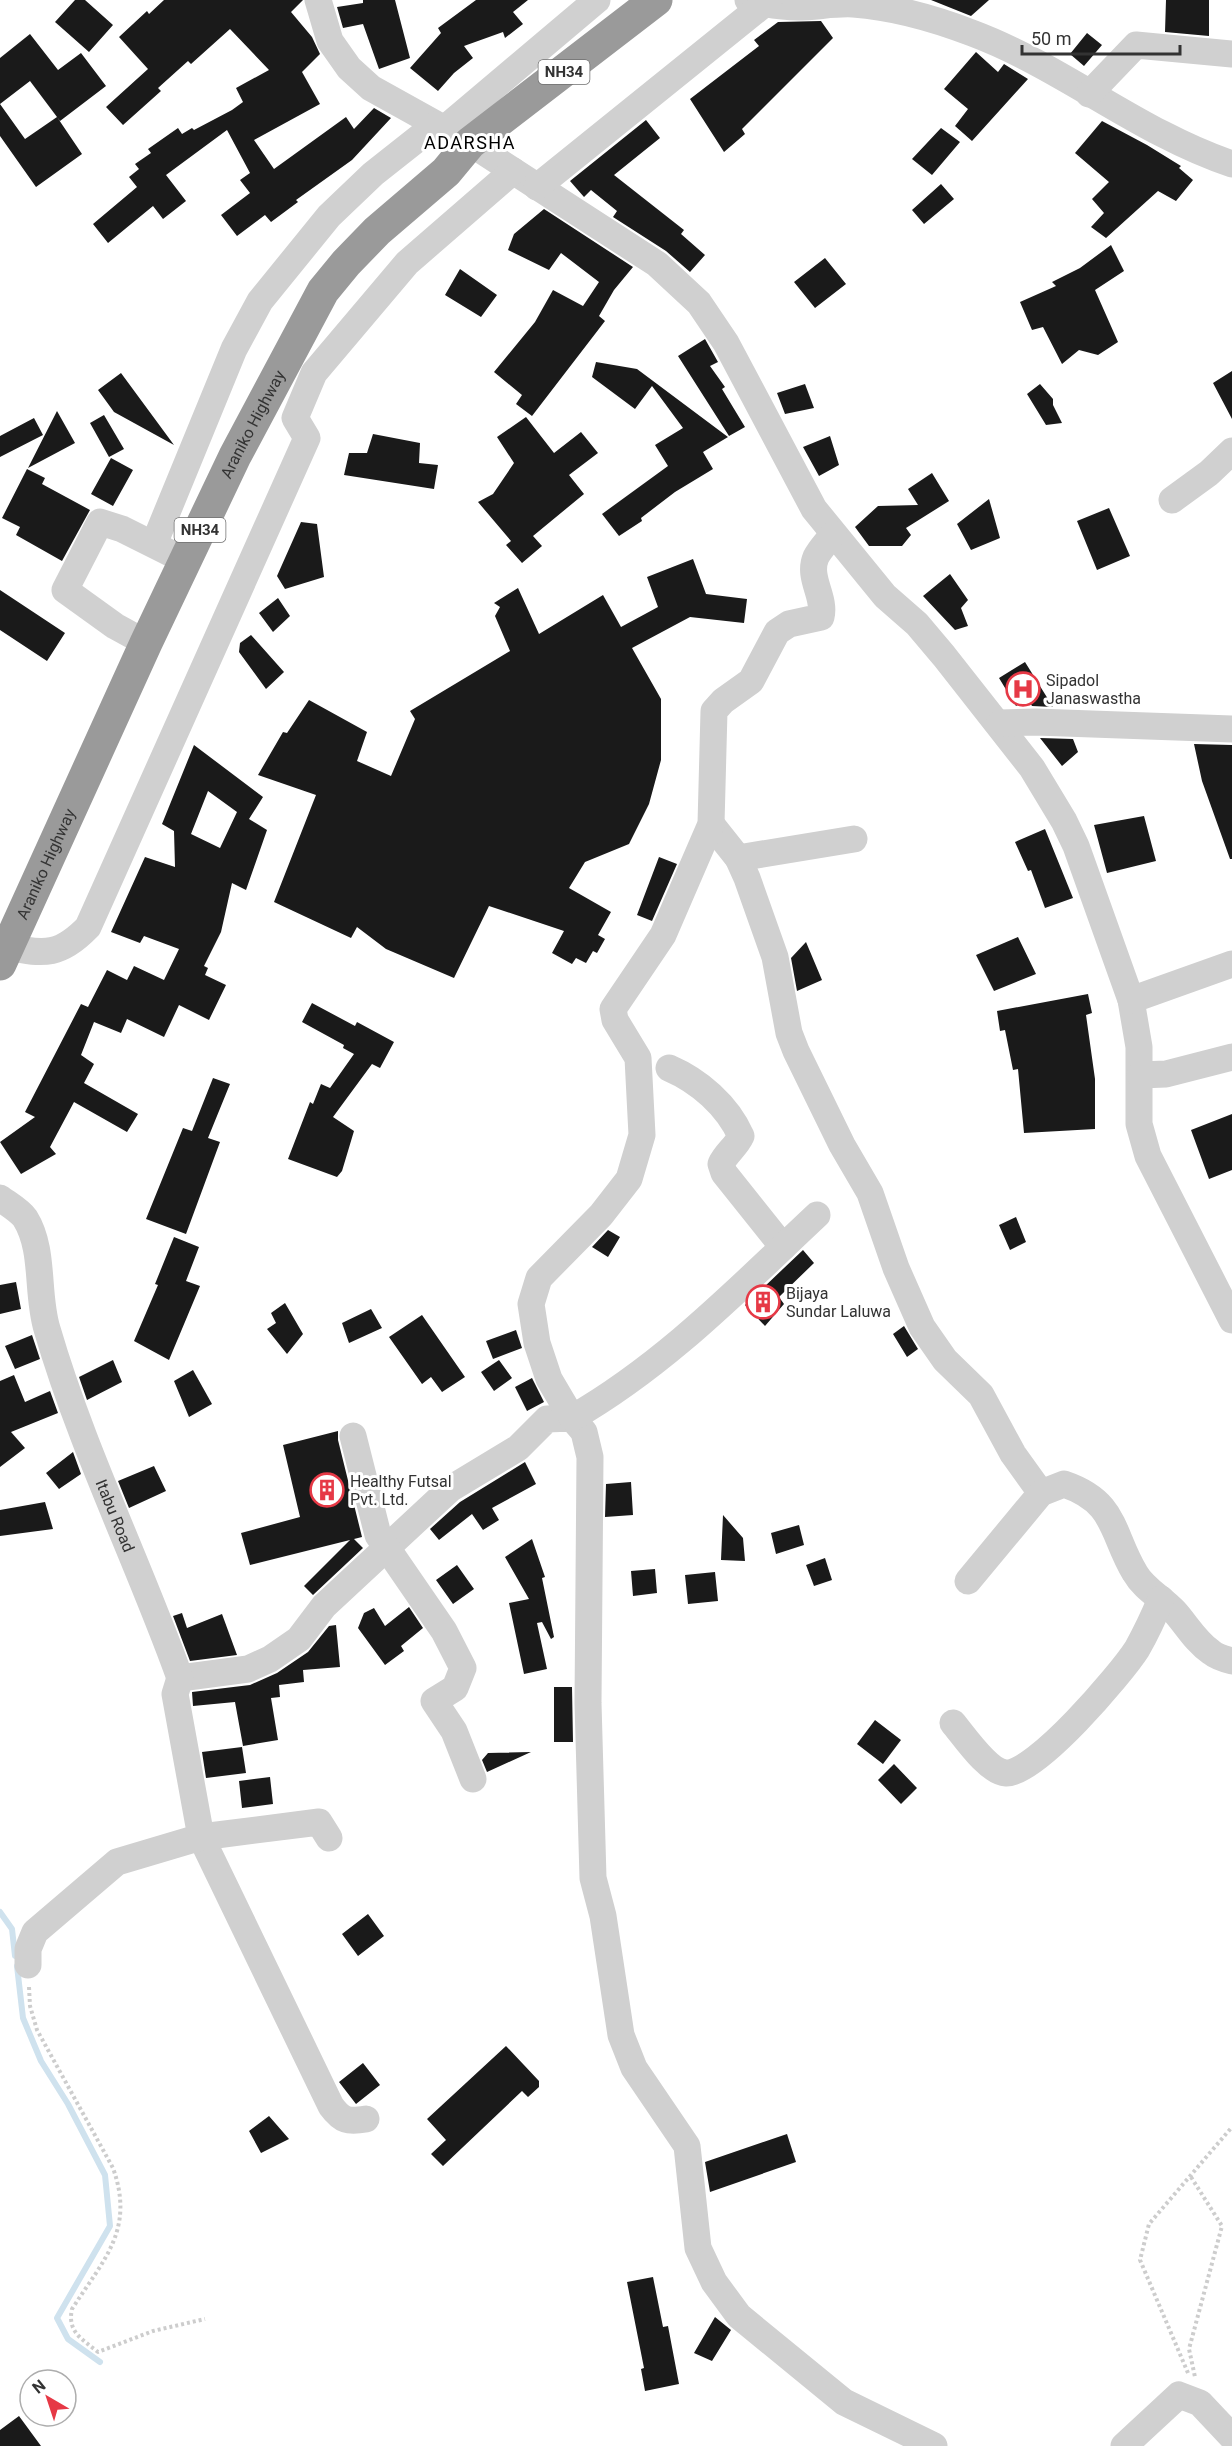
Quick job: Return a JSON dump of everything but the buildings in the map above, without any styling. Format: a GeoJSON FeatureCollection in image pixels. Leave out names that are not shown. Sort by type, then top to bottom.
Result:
{"type":"FeatureCollection","features":[{"type":"Feature","properties":{"kind":"highway","name":"Araniko Highway"},"geometry":{"type":"LineString","coordinates":[[4,956],[146,643],[235,456],[323,291],[346,262],[377,231],[446,172],[449,133],[656,0]]}},
{"type":"Feature","properties":{"kind":"street"},"geometry":{"type":"LineString","coordinates":[[318,0],[330,41],[349,68],[371,88],[513,171],[657,264],[699,303],[726,344],[799,485],[833,534],[885,596],[917,624],[1000,723],[1032,768],[1064,821],[1131,1000],[1139,1047],[1139,1124],[1148,1156],[1232,1320]]}},
{"type":"Feature","properties":{"kind":"street"},"geometry":{"type":"LineString","coordinates":[[154,544],[234,349],[260,301],[328,216],[373,174],[449,133],[597,0]]}},
{"type":"Feature","properties":{"kind":"street"},"geometry":{"type":"LineString","coordinates":[[537,187],[760,1],[800,7],[850,4],[886,7],[927,18],[1011,48],[1050,68],[1089,94],[1179,142],[1232,164]]}},
{"type":"Feature","properties":{"kind":"street"},"geometry":{"type":"LineString","coordinates":[[1089,94],[1136,45],[1232,54]]}},
{"type":"Feature","properties":{"kind":"street"},"geometry":{"type":"LineString","coordinates":[[4,956],[53,951],[72,943],[88,927],[308,438],[295,418],[314,373],[407,262],[513,171]]}},
{"type":"Feature","properties":{"kind":"street"},"geometry":{"type":"LineString","coordinates":[[1172,500],[1209,473],[1232,451]]}},
{"type":"Feature","properties":{"kind":"street"},"geometry":{"type":"LineString","coordinates":[[146,643],[115,626],[65,590],[100,522],[122,529],[186,560]]}},
{"type":"Feature","properties":{"kind":"street"},"geometry":{"type":"LineString","coordinates":[[833,534],[816,558],[814,577],[823,609],[821,617],[789,624],[777,632],[751,681],[723,701],[714,711],[711,824],[663,935],[613,1010],[615,1020],[638,1058],[642,1135],[629,1179],[601,1215],[539,1278],[531,1304],[537,1343],[549,1379],[572,1418],[584,1432],[590,1457],[588,1703],[592,1878],[603,1916],[621,2036],[634,2068],[687,2146],[698,2248],[714,2282],[739,2316],[844,2402],[934,2446]]}},
{"type":"Feature","properties":{"kind":"street"},"geometry":{"type":"LineString","coordinates":[[1000,723],[1036,722],[1232,729]]}},
{"type":"Feature","properties":{"kind":"street"},"geometry":{"type":"LineString","coordinates":[[711,824],[738,858],[775,957],[789,1033],[796,1051],[842,1145],[870,1194],[896,1268],[922,1327],[945,1360],[981,1395],[1013,1454],[1041,1493]]}},
{"type":"Feature","properties":{"kind":"street"},"geometry":{"type":"LineString","coordinates":[[738,858],[854,839]]}},
{"type":"Feature","properties":{"kind":"street"},"geometry":{"type":"LineString","coordinates":[[1131,1000],[1232,964]]}},
{"type":"Feature","properties":{"kind":"street"},"geometry":{"type":"LineString","coordinates":[[1140,1075],[1166,1074],[1232,1057]]}},
{"type":"Feature","properties":{"kind":"street"},"geometry":{"type":"LineString","coordinates":[[669,1068],[692,1078],[708,1091],[737,1127],[741,1136],[721,1164],[724,1173],[783,1247]]}},
{"type":"Feature","properties":{"kind":"street","name":"Itabu Road"},"geometry":{"type":"LineString","coordinates":[[0,1198],[24,1217],[37,1244],[40,1300],[71,1402],[180,1678]]}},
{"type":"Feature","properties":{"kind":"street"},"geometry":{"type":"LineString","coordinates":[[366,2120],[350,2122],[341,2119],[331,2106],[201,1837],[175,1694],[180,1678],[248,1668],[270,1659],[299,1639],[324,1605],[450,1489],[518,1448],[547,1419],[572,1418],[634,1379],[671,1351],[817,1215]]}},
{"type":"Feature","properties":{"kind":"street"},"geometry":{"type":"LineString","coordinates":[[353,1436],[378,1535],[444,1631],[463,1668],[455,1688],[424,1706],[454,1731],[473,1779]]}},
{"type":"Feature","properties":{"kind":"street"},"geometry":{"type":"LineString","coordinates":[[968,1581],[1041,1493],[1064,1484],[1085,1491],[1114,1524],[1136,1576],[1161,1599],[1210,1652],[1232,1661]]}},
{"type":"Feature","properties":{"kind":"street"},"geometry":{"type":"LineString","coordinates":[[953,1723],[993,1768],[1005,1773],[1020,1770],[1055,1743],[1120,1673],[1148,1628],[1161,1599]]}},
{"type":"Feature","properties":{"kind":"street"},"geometry":{"type":"LineString","coordinates":[[28,1965],[28,1949],[35,1932],[117,1862],[201,1837],[319,1822],[329,1838]]}},
{"type":"Feature","properties":{"kind":"street"},"geometry":{"type":"LineString","coordinates":[[1124,2446],[1179,2396],[1200,2403],[1232,2437]]}},
{"type":"Feature","properties":{"kind":"path"},"geometry":{"type":"LineString","coordinates":[[28,1965],[30,2006],[37,2030],[47,2054],[113,2168],[121,2191],[116,2241],[72,2309],[69,2321],[74,2333],[98,2352],[153,2331],[205,2319]]}},
{"type":"Feature","properties":{"kind":"path"},"geometry":{"type":"LineString","coordinates":[[1200,2403],[1140,2260],[1149,2224],[1232,2127]]}},
{"type":"Feature","properties":{"kind":"path"},"geometry":{"type":"LineString","coordinates":[[1191,2176],[1222,2226],[1189,2349],[1200,2403]]}},
{"type":"Feature","properties":{"kind":"waterway"},"geometry":{"type":"LineString","coordinates":[[0,1912],[12,1929],[15,1956]]}},
{"type":"Feature","properties":{"kind":"waterway"},"geometry":{"type":"LineString","coordinates":[[17,1966],[23,2018],[41,2061],[68,2104],[105,2175],[110,2226],[57,2318],[68,2339],[100,2362]]}},
{"type":"Feature","properties":{"kind":"place","name":"Sipadol Janaswastha"},"geometry":{"type":"Point","coordinates":[1023,689]}},
{"type":"Feature","properties":{"kind":"place","name":"Bijaya Sundar Laluwa"},"geometry":{"type":"Point","coordinates":[763,1302]}},
{"type":"Feature","properties":{"kind":"place","name":"Healthy Futsal Pvt. Ltd."},"geometry":{"type":"Point","coordinates":[327,1490]}},
{"type":"Feature","properties":{"kind":"district","name":"ADARSHA"},"geometry":{"type":"Point","coordinates":[470,143]}}]}
